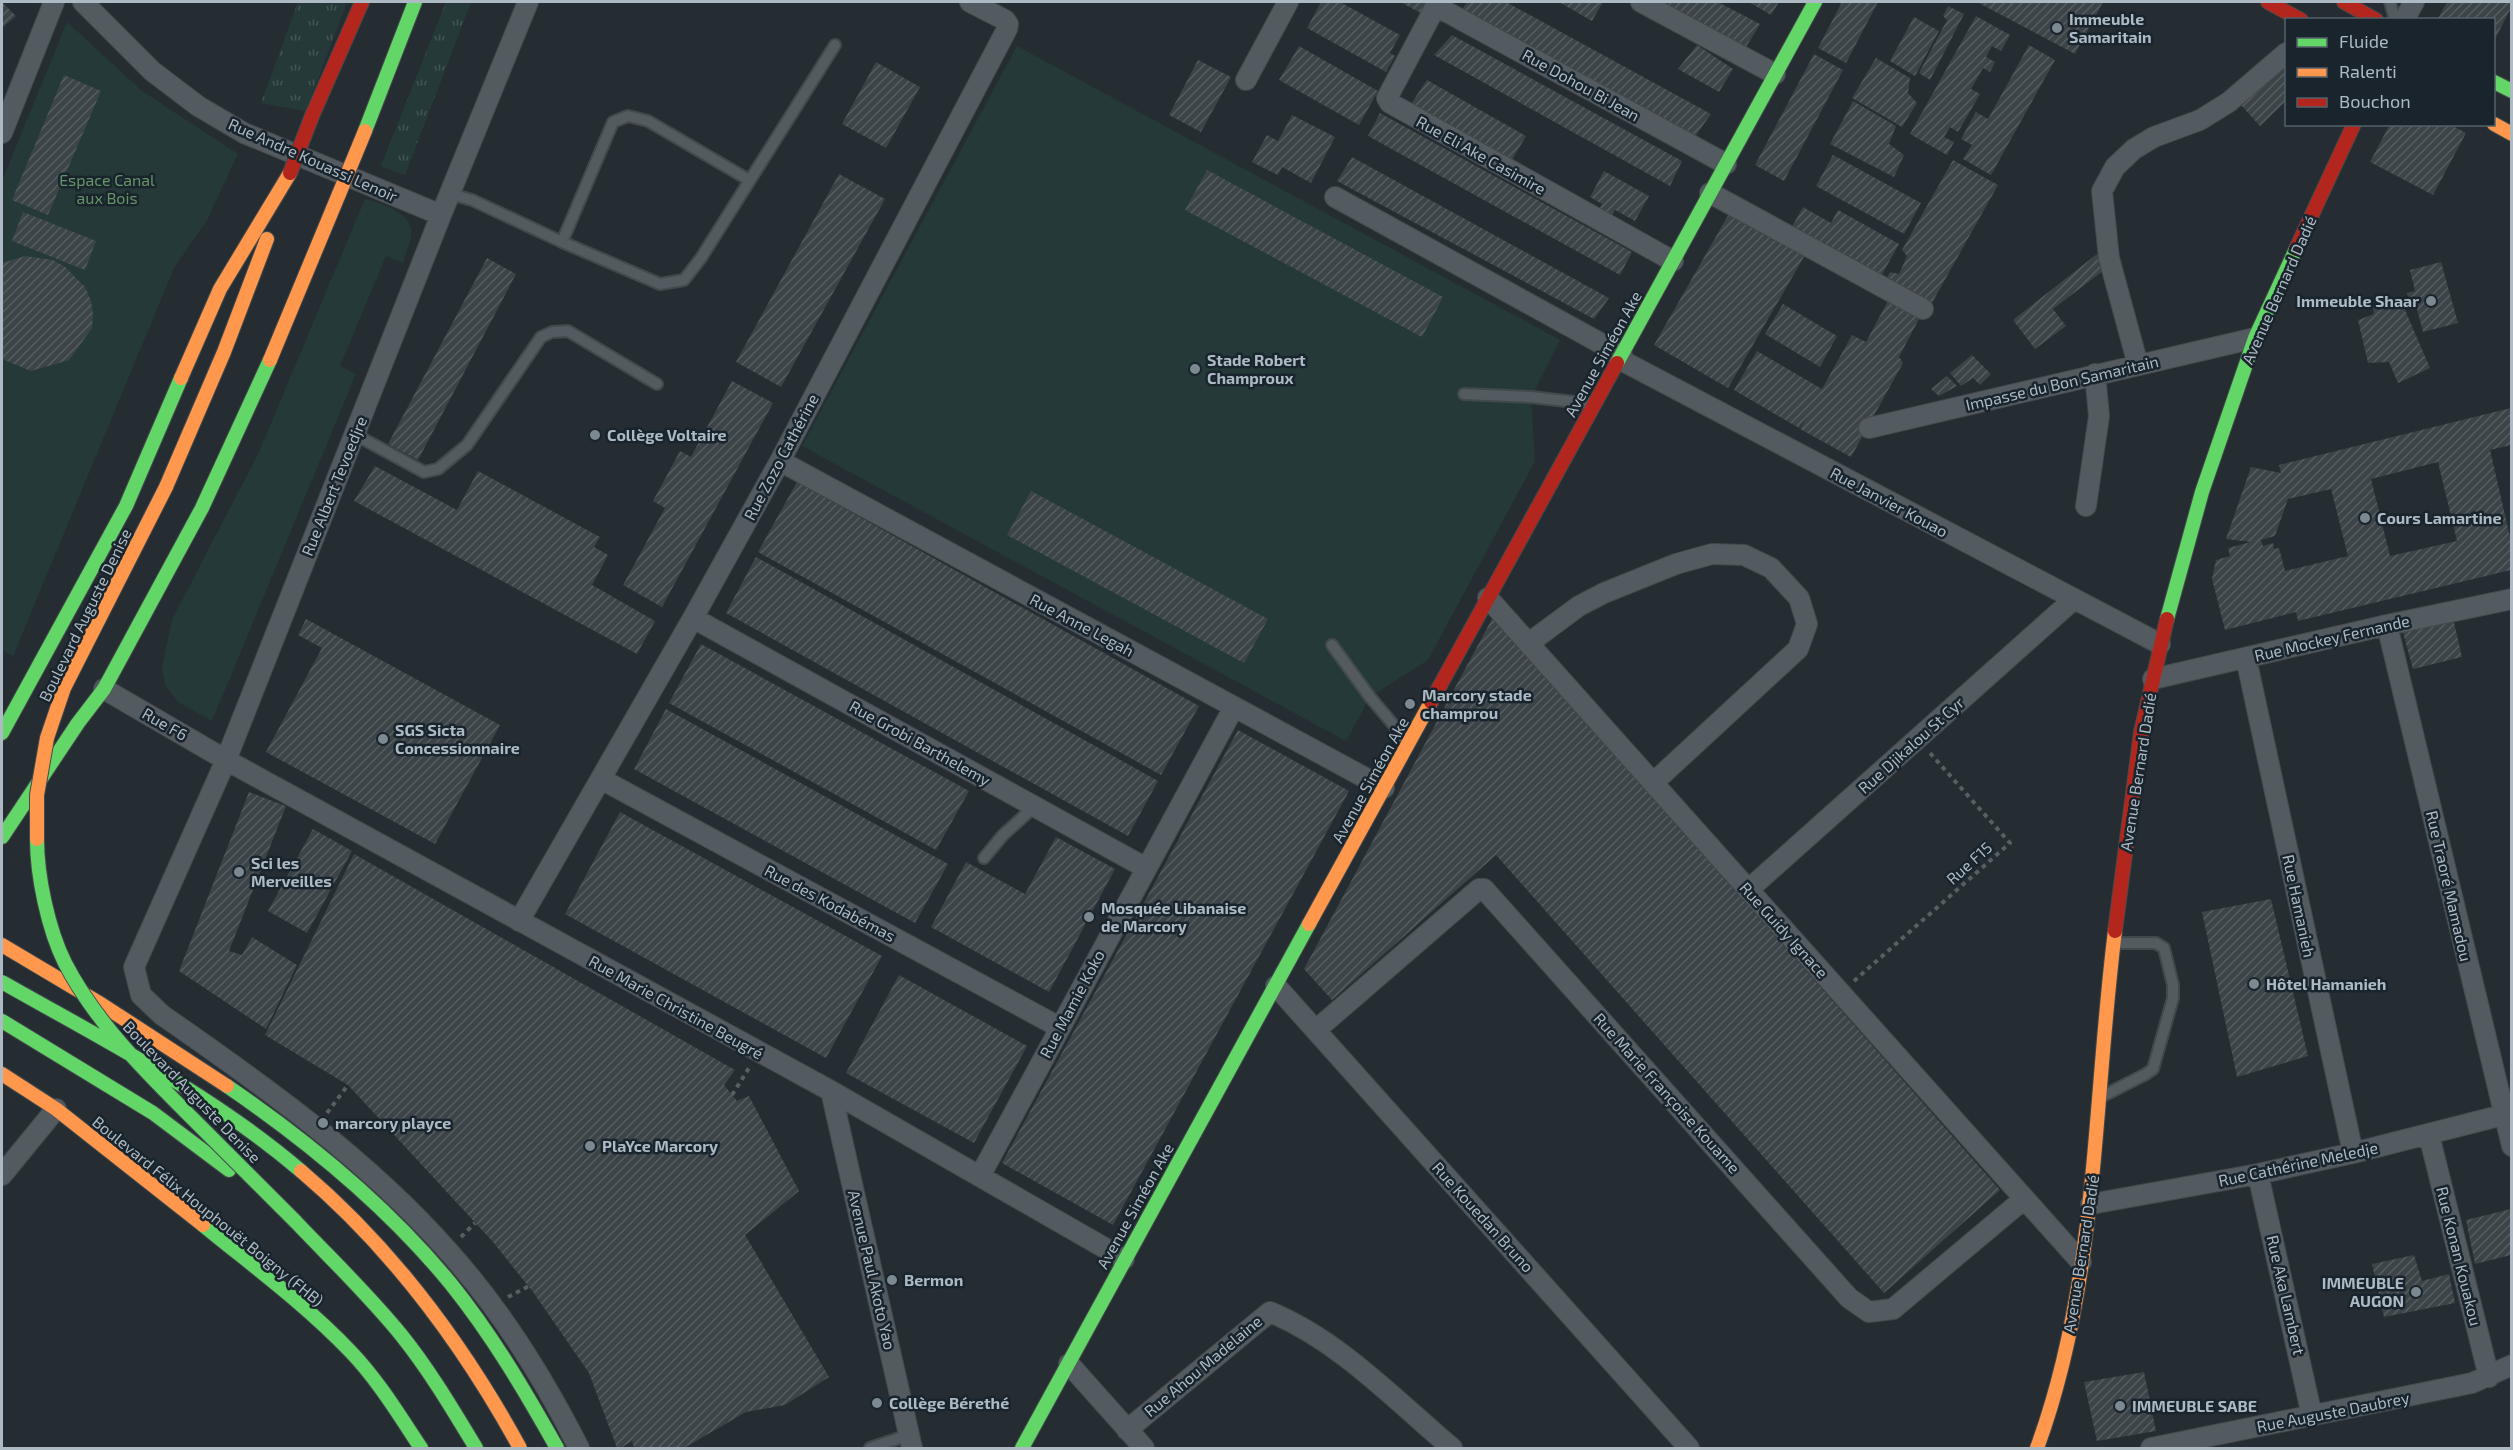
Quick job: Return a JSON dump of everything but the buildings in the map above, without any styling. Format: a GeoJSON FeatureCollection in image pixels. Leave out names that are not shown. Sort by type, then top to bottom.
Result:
{"type":"FeatureCollection","features":[{"type":"Feature","properties":{"kind":"main road","name":"Boulevard Auguste Denise"},"geometry":{"type":"LineString","coordinates":[[295,1221],[118,1041],[65,962],[50,920],[37,859],[38,795],[47,738],[64,688],[166,487],[224,352],[312,116],[362,2]]}},
{"type":"Feature","properties":{"kind":"main road"},"geometry":{"type":"LineString","coordinates":[[2,837],[78,723],[104,689],[202,508],[261,382],[365,131],[415,2]]}},
{"type":"Feature","properties":{"kind":"main road","name":"Avenue Siméon Ake"},"geometry":{"type":"LineString","coordinates":[[1022,1449],[1124,1259],[1815,2]]}},
{"type":"Feature","properties":{"kind":"main road"},"geometry":{"type":"LineString","coordinates":[[2268,2],[2297,18]]}},
{"type":"Feature","properties":{"kind":"main road"},"geometry":{"type":"LineString","coordinates":[[2344,2],[2372,18]]}},
{"type":"Feature","properties":{"kind":"main road"},"geometry":{"type":"LineString","coordinates":[[2495,83],[2511,91]]}},
{"type":"Feature","properties":{"kind":"main road"},"geometry":{"type":"LineString","coordinates":[[2495,125],[2511,134]]}},
{"type":"Feature","properties":{"kind":"main road","name":"Avenue Bernard Dadié"},"geometry":{"type":"LineString","coordinates":[[2037,1449],[2052,1407],[2075,1308],[2091,1204],[2114,943],[2141,732],[2160,644],[2202,492],[2254,338],[2353,126]]}},
{"type":"Feature","properties":{"kind":"main road","name":"Boulevard Auguste Denise"},"geometry":{"type":"LineString","coordinates":[[2,733],[126,506],[220,290],[290,173]]}},
{"type":"Feature","properties":{"kind":"main road"},"geometry":{"type":"LineString","coordinates":[[2,945],[64,980],[234,1089],[364,1193],[433,1263],[477,1316],[518,1377],[557,1449]]}},
{"type":"Feature","properties":{"kind":"main road"},"geometry":{"type":"LineString","coordinates":[[2,982],[204,1100],[319,1186],[405,1274],[446,1327],[483,1383],[520,1449]]}},
{"type":"Feature","properties":{"kind":"main road"},"geometry":{"type":"LineString","coordinates":[[2,1021],[153,1113],[295,1221],[360,1288],[415,1354],[476,1449]]}},
{"type":"Feature","properties":{"kind":"main road","name":"Boulevard Félix Houphouët Boigny (FHB)"},"geometry":{"type":"LineString","coordinates":[[2,1074],[56,1109],[297,1301],[351,1352],[393,1405],[421,1449]]}},
{"type":"Feature","properties":{"kind":"street"},"geometry":{"type":"LineString","coordinates":[[2,133],[54,2]]}},
{"type":"Feature","properties":{"kind":"street","name":"Rue Andre Kouassi Lenoir"},"geometry":{"type":"LineString","coordinates":[[83,2],[152,71],[198,106],[244,133],[441,215]]}},
{"type":"Feature","properties":{"kind":"street","name":"Rue Albert Tevoedjre"},"geometry":{"type":"LineString","coordinates":[[316,1128],[162,1015],[141,995],[134,967],[226,760],[441,215],[528,2]]}},
{"type":"Feature","properties":{"kind":"street","name":"Rue Zozo Cathérine"},"geometry":{"type":"LineString","coordinates":[[519,921],[602,779],[780,462],[1007,29],[1008,24],[1005,20],[970,2]]}},
{"type":"Feature","properties":{"kind":"street"},"geometry":{"type":"LineString","coordinates":[[1246,80],[1288,2]]}},
{"type":"Feature","properties":{"kind":"street"},"geometry":{"type":"LineString","coordinates":[[1641,2],[1775,74]]}},
{"type":"Feature","properties":{"kind":"street"},"geometry":{"type":"LineString","coordinates":[[2405,18],[2414,2]]}},
{"type":"Feature","properties":{"kind":"street","name":"Rue Dohou Bi Jean"},"geometry":{"type":"LineString","coordinates":[[1437,4],[1726,164]]}},
{"type":"Feature","properties":{"kind":"street","name":"Rue Eli Ake Casimire"},"geometry":{"type":"LineString","coordinates":[[1437,4],[1387,98],[1390,103],[1673,261]]}},
{"type":"Feature","properties":{"kind":"street"},"geometry":{"type":"LineString","coordinates":[[2138,365],[2109,258],[2102,191],[2115,167],[2134,149],[2154,137],[2210,114],[2229,102],[2285,54]]}},
{"type":"Feature","properties":{"kind":"street"},"geometry":{"type":"LineString","coordinates":[[1710,193],[1923,309]]}},
{"type":"Feature","properties":{"kind":"street","name":"Rue Janvier Kouao"},"geometry":{"type":"LineString","coordinates":[[1335,197],[1620,357],[2160,644]]}},
{"type":"Feature","properties":{"kind":"street","name":"Impasse du Bon Samaritain"},"geometry":{"type":"LineString","coordinates":[[1869,428],[2254,338]]}},
{"type":"Feature","properties":{"kind":"street"},"geometry":{"type":"LineString","coordinates":[[2085,506],[2092,475],[2099,416],[2095,374]]}},
{"type":"Feature","properties":{"kind":"street","name":"Rue Anne Legah"},"geometry":{"type":"LineString","coordinates":[[780,462],[1384,788]]}},
{"type":"Feature","properties":{"kind":"street"},"geometry":{"type":"LineString","coordinates":[[1528,643],[1579,606],[1604,592],[1676,564],[1712,554],[1744,555],[1771,568],[1798,598],[1807,624],[1798,649],[1653,783]]}},
{"type":"Feature","properties":{"kind":"street","name":"Rue Guidy Ignace"},"geometry":{"type":"LineString","coordinates":[[1488,598],[2081,1262]]}},
{"type":"Feature","properties":{"kind":"street","name":"Rue Djikalou St Cyr"},"geometry":{"type":"LineString","coordinates":[[1748,890],[2074,599]]}},
{"type":"Feature","properties":{"kind":"street","name":"Rue Mockey Fernande"},"geometry":{"type":"LineString","coordinates":[[2153,679],[2511,599]]}},
{"type":"Feature","properties":{"kind":"street","name":"Rue Grobi Barthelemy"},"geometry":{"type":"LineString","coordinates":[[693,618],[1146,868]]}},
{"type":"Feature","properties":{"kind":"street","name":"Rue Traoré Mamadou"},"geometry":{"type":"LineString","coordinates":[[2387,625],[2511,1146]]}},
{"type":"Feature","properties":{"kind":"street","name":"Rue Hamanieh"},"geometry":{"type":"LineString","coordinates":[[2246,658],[2353,1153]]}},
{"type":"Feature","properties":{"kind":"street","name":"Rue F6"},"geometry":{"type":"LineString","coordinates":[[104,689],[226,760]]}},
{"type":"Feature","properties":{"kind":"street","name":"Rue Mamie Koko"},"geometry":{"type":"LineString","coordinates":[[980,1176],[1234,707]]}},
{"type":"Feature","properties":{"kind":"street","name":"Rue Marie Christine Beugré"},"geometry":{"type":"LineString","coordinates":[[226,760],[831,1091],[1124,1259]]}},
{"type":"Feature","properties":{"kind":"street","name":"Rue des Kodabémas"},"geometry":{"type":"LineString","coordinates":[[602,779],[1059,1027]]}},
{"type":"Feature","properties":{"kind":"street","name":"Rue Marie Françoise Kouame"},"geometry":{"type":"LineString","coordinates":[[1316,1030],[1479,889],[1484,889],[1849,1298],[1869,1312],[1893,1309],[2024,1198]]}},
{"type":"Feature","properties":{"kind":"street","name":"Rue Kouedan Bruno"},"geometry":{"type":"LineString","coordinates":[[1276,986],[1689,1449]]}},
{"type":"Feature","properties":{"kind":"street","name":"Avenue Paul Akoto Yao"},"geometry":{"type":"LineString","coordinates":[[831,1091],[911,1442]]}},
{"type":"Feature","properties":{"kind":"street"},"geometry":{"type":"LineString","coordinates":[[2,1175],[56,1109]]}},
{"type":"Feature","properties":{"kind":"street","name":"Rue Cathérine Meledje"},"geometry":{"type":"LineString","coordinates":[[2091,1204],[2259,1174],[2429,1135],[2503,1115]]}},
{"type":"Feature","properties":{"kind":"street"},"geometry":{"type":"LineString","coordinates":[[316,1128],[374,1178],[449,1251],[494,1307],[535,1369],[579,1449]]}},
{"type":"Feature","properties":{"kind":"street","name":"Rue Konan Kouakou"},"geometry":{"type":"LineString","coordinates":[[2429,1135],[2489,1377]]}},
{"type":"Feature","properties":{"kind":"street","name":"Rue Aka Lambert"},"geometry":{"type":"LineString","coordinates":[[2259,1174],[2312,1416]]}},
{"type":"Feature","properties":{"kind":"street","name":"Rue Ahou Madelaine"},"geometry":{"type":"LineString","coordinates":[[1127,1430],[1270,1312],[1292,1321],[1336,1349],[1452,1449]]}},
{"type":"Feature","properties":{"kind":"street"},"geometry":{"type":"LineString","coordinates":[[1069,1364],[1144,1449]]}},
{"type":"Feature","properties":{"kind":"street","name":"Rue Auguste Daubrey"},"geometry":{"type":"LineString","coordinates":[[2151,1449],[2472,1383],[2511,1365]]}},
{"type":"Feature","properties":{"kind":"lane"},"geometry":{"type":"LineString","coordinates":[[2390,2],[2394,18]]}},
{"type":"Feature","properties":{"kind":"lane"},"geometry":{"type":"LineString","coordinates":[[450,194],[472,200],[660,284],[684,280],[701,258],[836,45]]}},
{"type":"Feature","properties":{"kind":"lane"},"geometry":{"type":"LineString","coordinates":[[562,242],[613,122],[628,116],[648,121],[749,180]]}},
{"type":"Feature","properties":{"kind":"lane"},"geometry":{"type":"LineString","coordinates":[[354,434],[424,472],[438,469],[468,445],[541,337],[552,332],[568,331],[657,384]]}},
{"type":"Feature","properties":{"kind":"lane"},"geometry":{"type":"LineString","coordinates":[[1464,394],[1531,397],[1594,405]]}},
{"type":"Feature","properties":{"kind":"lane"},"geometry":{"type":"LineString","coordinates":[[1332,645],[1370,697],[1409,743]]}},
{"type":"Feature","properties":{"kind":"lane"},"geometry":{"type":"LineString","coordinates":[[984,858],[1003,835],[1035,806]]}},
{"type":"Feature","properties":{"kind":"lane"},"geometry":{"type":"LineString","coordinates":[[2102,1096],[2153,1069],[2173,998],[2173,985],[2162,945],[2114,943]]}},
{"type":"Feature","properties":{"kind":"lane"},"geometry":{"type":"LineString","coordinates":[[870,1449],[911,1442]]}},
{"type":"Feature","properties":{"kind":"path","name":"Rue F15"},"geometry":{"type":"LineString","coordinates":[[1841,994],[2010,843],[1918,739]]}},
{"type":"Feature","properties":{"kind":"path"},"geometry":{"type":"LineString","coordinates":[[732,1095],[759,1052]]}},
{"type":"Feature","properties":{"kind":"path"},"geometry":{"type":"LineString","coordinates":[[316,1128],[348,1085]]}},
{"type":"Feature","properties":{"kind":"green space"},"geometry":{"type":"Polygon","coordinates":[[[298,2],[347,2],[306,111],[261,103],[298,2]]]}},
{"type":"Feature","properties":{"kind":"green space"},"geometry":{"type":"Polygon","coordinates":[[[446,2],[471,2],[405,175],[381,166],[446,2]]]}},
{"type":"Feature","properties":{"kind":"green space","name":"Espace Canal aux Bois"},"geometry":{"type":"Polygon","coordinates":[[[67,22],[142,91],[238,154],[207,220],[174,268],[13,656],[3,650],[2,652],[2,181],[67,22]]]}},
{"type":"Feature","properties":{"kind":"green space","name":"Stade Robert Champroux"},"geometry":{"type":"Polygon","coordinates":[[[1017,46],[1560,340],[1531,397],[1535,461],[1428,660],[1370,697],[1346,741],[802,446],[1017,46]]]}},
{"type":"Feature","properties":{"kind":"green space"},"geometry":{"type":"Polygon","coordinates":[[[365,199],[392,209],[405,217],[411,230],[410,242],[403,263],[386,256],[340,366],[356,374],[212,721],[178,702],[165,685],[162,668],[172,620],[259,452],[365,199]]]}},
{"type":"Feature","properties":{"kind":"traffic: fast"},"geometry":{"type":"LineString","coordinates":[[365,131],[415,2]]}},
{"type":"Feature","properties":{"kind":"traffic: fast"},"geometry":{"type":"LineString","coordinates":[[1617,363],[1815,2]]}},
{"type":"Feature","properties":{"kind":"traffic: fast"},"geometry":{"type":"LineString","coordinates":[[2495,82],[2512,91]]}},
{"type":"Feature","properties":{"kind":"traffic: fast"},"geometry":{"type":"LineString","coordinates":[[2167,619],[2202,492],[2255,338],[2296,249]]}},
{"type":"Feature","properties":{"kind":"traffic: fast"},"geometry":{"type":"LineString","coordinates":[[2,837],[78,723],[104,689],[202,508],[270,360]]}},
{"type":"Feature","properties":{"kind":"traffic: fast"},"geometry":{"type":"LineString","coordinates":[[2,733],[126,506],[181,378]]}},
{"type":"Feature","properties":{"kind":"traffic: fast"},"geometry":{"type":"LineString","coordinates":[[37,839],[41,886],[53,934],[65,963],[91,1006],[139,1064],[295,1221]]}},
{"type":"Feature","properties":{"kind":"traffic: fast"},"geometry":{"type":"LineString","coordinates":[[1022,1448],[1309,924]]}},
{"type":"Feature","properties":{"kind":"traffic: fast"},"geometry":{"type":"LineString","coordinates":[[2,982],[194,1093],[231,1117],[301,1171]]}},
{"type":"Feature","properties":{"kind":"traffic: fast"},"geometry":{"type":"LineString","coordinates":[[2,1021],[153,1113],[229,1170]]}},
{"type":"Feature","properties":{"kind":"traffic: fast"},"geometry":{"type":"LineString","coordinates":[[227,1086],[258,1107],[346,1177],[401,1228],[427,1256],[466,1303],[494,1343],[557,1448]]}},
{"type":"Feature","properties":{"kind":"traffic: fast"},"geometry":{"type":"LineString","coordinates":[[295,1221],[402,1336],[432,1377],[476,1448]]}},
{"type":"Feature","properties":{"kind":"traffic: fast"},"geometry":{"type":"LineString","coordinates":[[203,1225],[297,1301],[350,1351],[379,1386],[421,1448]]}},
{"type":"Feature","properties":{"kind":"traffic: slow"},"geometry":{"type":"LineString","coordinates":[[2495,125],[2512,134]]}},
{"type":"Feature","properties":{"kind":"traffic: slow"},"geometry":{"type":"LineString","coordinates":[[339,194],[365,131]]}},
{"type":"Feature","properties":{"kind":"traffic: slow"},"geometry":{"type":"LineString","coordinates":[[181,378],[220,289],[290,173]]}},
{"type":"Feature","properties":{"kind":"traffic: slow"},"geometry":{"type":"LineString","coordinates":[[270,360],[339,194]]}},
{"type":"Feature","properties":{"kind":"traffic: slow"},"geometry":{"type":"LineString","coordinates":[[166,487],[224,352],[267,239]]}},
{"type":"Feature","properties":{"kind":"traffic: slow"},"geometry":{"type":"LineString","coordinates":[[37,839],[37,795],[47,738],[64,688],[166,487]]}},
{"type":"Feature","properties":{"kind":"traffic: slow"},"geometry":{"type":"LineString","coordinates":[[1309,924],[1431,702]]}},
{"type":"Feature","properties":{"kind":"traffic: slow"},"geometry":{"type":"LineString","coordinates":[[2037,1448],[2057,1385],[2072,1322],[2083,1257],[2115,931]]}},
{"type":"Feature","properties":{"kind":"traffic: slow"},"geometry":{"type":"LineString","coordinates":[[2,945],[101,1004],[227,1086]]}},
{"type":"Feature","properties":{"kind":"traffic: slow"},"geometry":{"type":"LineString","coordinates":[[2,1074],[56,1109],[203,1225]]}},
{"type":"Feature","properties":{"kind":"traffic: slow"},"geometry":{"type":"LineString","coordinates":[[301,1171],[366,1232],[423,1299],[475,1372],[520,1448]]}},
{"type":"Feature","properties":{"kind":"traffic: jam"},"geometry":{"type":"LineString","coordinates":[[312,116],[362,2]]}},
{"type":"Feature","properties":{"kind":"traffic: jam"},"geometry":{"type":"LineString","coordinates":[[2268,2],[2297,18]]}},
{"type":"Feature","properties":{"kind":"traffic: jam"},"geometry":{"type":"LineString","coordinates":[[2344,2],[2372,18]]}},
{"type":"Feature","properties":{"kind":"traffic: jam"},"geometry":{"type":"LineString","coordinates":[[290,173],[312,116]]}},
{"type":"Feature","properties":{"kind":"traffic: jam"},"geometry":{"type":"LineString","coordinates":[[2296,249],[2353,126]]}},
{"type":"Feature","properties":{"kind":"traffic: jam"},"geometry":{"type":"LineString","coordinates":[[1431,702],[1617,363]]}},
{"type":"Feature","properties":{"kind":"traffic: jam"},"geometry":{"type":"LineString","coordinates":[[2115,931],[2141,732],[2167,619]]}},
{"type":"Feature","properties":{"kind":"place","name":"Immeuble Samaritain"},"geometry":{"type":"Point","coordinates":[2057,28]}},
{"type":"Feature","properties":{"kind":"place","name":"Immeuble Shaar"},"geometry":{"type":"Point","coordinates":[2431,301]}},
{"type":"Feature","properties":{"kind":"place","name":"Stade Robert Champroux"},"geometry":{"type":"Point","coordinates":[1195,369]}},
{"type":"Feature","properties":{"kind":"place","name":"Collège Voltaire"},"geometry":{"type":"Point","coordinates":[595,435]}},
{"type":"Feature","properties":{"kind":"place","name":"Cours Lamartine"},"geometry":{"type":"Point","coordinates":[2365,518]}},
{"type":"Feature","properties":{"kind":"place","name":"Marcory stade champrou"},"geometry":{"type":"Point","coordinates":[1410,704]}},
{"type":"Feature","properties":{"kind":"place","name":"SGS Sicta Concessionnaire"},"geometry":{"type":"Point","coordinates":[383,739]}},
{"type":"Feature","properties":{"kind":"place","name":"Sci les Merveilles"},"geometry":{"type":"Point","coordinates":[239,872]}},
{"type":"Feature","properties":{"kind":"place","name":"Mosquée Libanaise de Marcory"},"geometry":{"type":"Point","coordinates":[1089,917]}},
{"type":"Feature","properties":{"kind":"place","name":"Hôtel Hamanieh"},"geometry":{"type":"Point","coordinates":[2254,984]}},
{"type":"Feature","properties":{"kind":"place","name":"marcory playce"},"geometry":{"type":"Point","coordinates":[323,1123]}},
{"type":"Feature","properties":{"kind":"place","name":"PlaYce Marcory"},"geometry":{"type":"Point","coordinates":[590,1146]}},
{"type":"Feature","properties":{"kind":"place","name":"Bermon"},"geometry":{"type":"Point","coordinates":[892,1280]}},
{"type":"Feature","properties":{"kind":"place","name":"IMMEUBLE AUGON"},"geometry":{"type":"Point","coordinates":[2416,1292]}},
{"type":"Feature","properties":{"kind":"place","name":"Collège Bérethé"},"geometry":{"type":"Point","coordinates":[877,1403]}},
{"type":"Feature","properties":{"kind":"place","name":"IMMEUBLE SABE"},"geometry":{"type":"Point","coordinates":[2120,1406]}}]}
